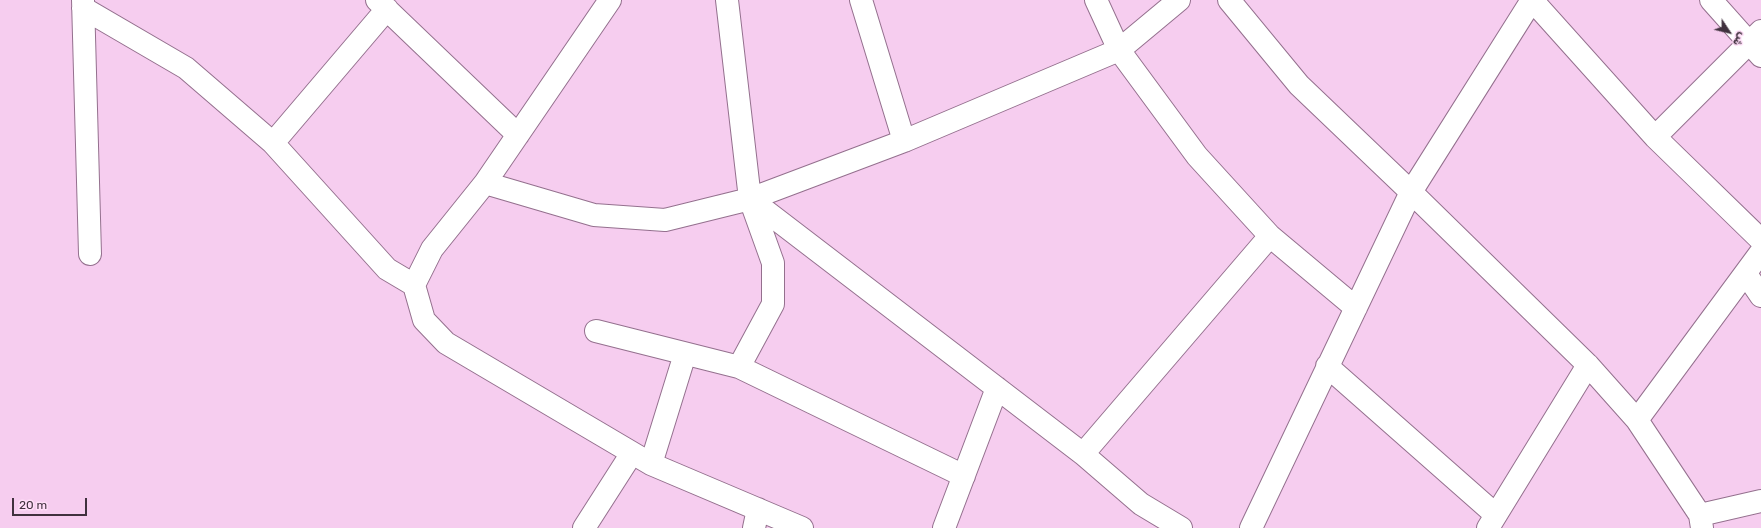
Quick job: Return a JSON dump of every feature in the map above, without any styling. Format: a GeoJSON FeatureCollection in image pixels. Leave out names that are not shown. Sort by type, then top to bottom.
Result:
{"type":"FeatureCollection","features":[{"type":"Feature","properties":{"kind":"street"},"geometry":{"type":"LineString","coordinates":[[610,0],[486,183],[432,249],[414,285],[424,320],[446,343],[651,464],[756,519],[802,528]]}},
{"type":"Feature","properties":{"kind":"street"},"geometry":{"type":"LineString","coordinates":[[727,0],[750,199],[773,263],[773,304],[738,368]]}},
{"type":"Feature","properties":{"kind":"street"},"geometry":{"type":"LineString","coordinates":[[861,0],[904,141]]}},
{"type":"Feature","properties":{"kind":"street"},"geometry":{"type":"LineString","coordinates":[[1096,0],[1119,50],[1198,156],[1270,236],[1356,308]]}},
{"type":"Feature","properties":{"kind":"street"},"geometry":{"type":"LineString","coordinates":[[486,183],[594,215],[665,220],[750,199],[904,141],[1119,50],[1179,0]]}},
{"type":"Feature","properties":{"kind":"street"},"geometry":{"type":"LineString","coordinates":[[1229,0],[1299,86],[1412,192],[1588,365],[1638,420],[1701,521],[1761,501]]}},
{"type":"Feature","properties":{"kind":"street"},"geometry":{"type":"LineString","coordinates":[[1250,528],[1412,192],[1532,0],[1655,137],[1761,240]]}},
{"type":"Feature","properties":{"kind":"street"},"geometry":{"type":"LineString","coordinates":[[1655,137],[1757,43],[1711,0]]}},
{"type":"Feature","properties":{"kind":"street"},"geometry":{"type":"LineString","coordinates":[[83,4],[186,68],[274,143],[387,269],[414,285]]}},
{"type":"Feature","properties":{"kind":"street"},"geometry":{"type":"LineString","coordinates":[[83,4],[90,254]]}},
{"type":"Feature","properties":{"kind":"street"},"geometry":{"type":"LineString","coordinates":[[274,143],[382,5],[518,135]]}},
{"type":"Feature","properties":{"kind":"street"},"geometry":{"type":"LineString","coordinates":[[750,199],[1083,454],[1141,504],[1182,528]]}},
{"type":"Feature","properties":{"kind":"street"},"geometry":{"type":"LineString","coordinates":[[1083,454],[1270,236]]}},
{"type":"Feature","properties":{"kind":"street"},"geometry":{"type":"LineString","coordinates":[[1638,420],[1761,252]]}},
{"type":"Feature","properties":{"kind":"street"},"geometry":{"type":"LineString","coordinates":[[1746,274],[1761,296]]}},
{"type":"Feature","properties":{"kind":"street"},"geometry":{"type":"LineString","coordinates":[[596,331],[738,368],[964,476]]}},
{"type":"Feature","properties":{"kind":"street"},"geometry":{"type":"LineString","coordinates":[[651,464],[685,354]]}},
{"type":"Feature","properties":{"kind":"street"},"geometry":{"type":"LineString","coordinates":[[1327,366],[1492,522],[1588,365]]}},
{"type":"Feature","properties":{"kind":"street"},"geometry":{"type":"LineString","coordinates":[[944,528],[997,388]]}},
{"type":"Feature","properties":{"kind":"street"},"geometry":{"type":"LineString","coordinates":[[584,528],[632,453]]}}]}
